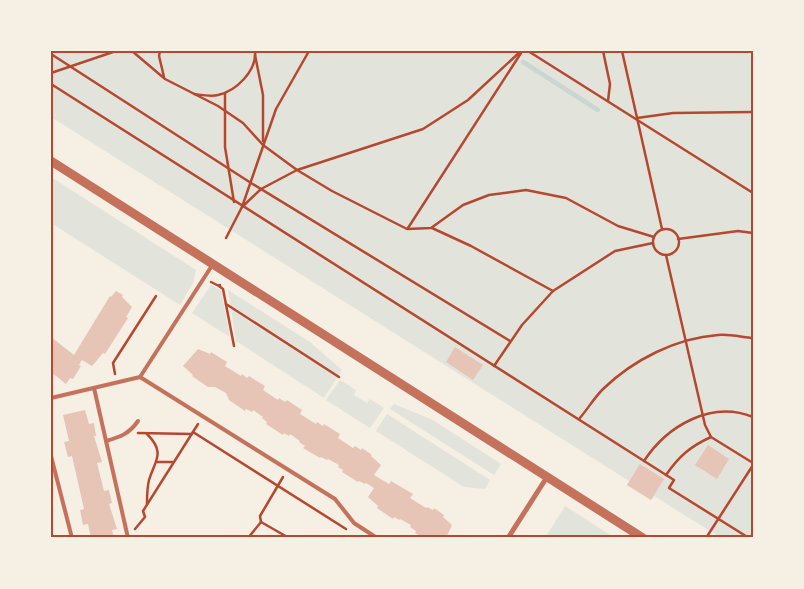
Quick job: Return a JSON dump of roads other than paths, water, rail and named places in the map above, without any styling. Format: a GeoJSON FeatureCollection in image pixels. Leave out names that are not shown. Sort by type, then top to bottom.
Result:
{"type":"FeatureCollection","features":[{"type":"Feature","properties":{"kind":"street"},"geometry":{"type":"LineString","coordinates":[[51,161],[643,538]]}},
{"type":"Feature","properties":{"kind":"street"},"geometry":{"type":"LineString","coordinates":[[508,538],[547,476]]}},
{"type":"Feature","properties":{"kind":"lane"},"geometry":{"type":"LineString","coordinates":[[51,398],[140,376],[213,264]]}},
{"type":"Feature","properties":{"kind":"lane"},"geometry":{"type":"LineString","coordinates":[[140,376],[335,499],[354,523],[377,538]]}},
{"type":"Feature","properties":{"kind":"lane"},"geometry":{"type":"LineString","coordinates":[[94,388],[128,537]]}},
{"type":"Feature","properties":{"kind":"lane"},"geometry":{"type":"LineString","coordinates":[[106,441],[124,436],[132,430],[138,421]]}},
{"type":"Feature","properties":{"kind":"lane"},"geometry":{"type":"LineString","coordinates":[[51,456],[72,538]]}},
{"type":"Feature","properties":{"kind":"waterway"},"geometry":{"type":"LineString","coordinates":[[523,62],[598,110]]}}]}
